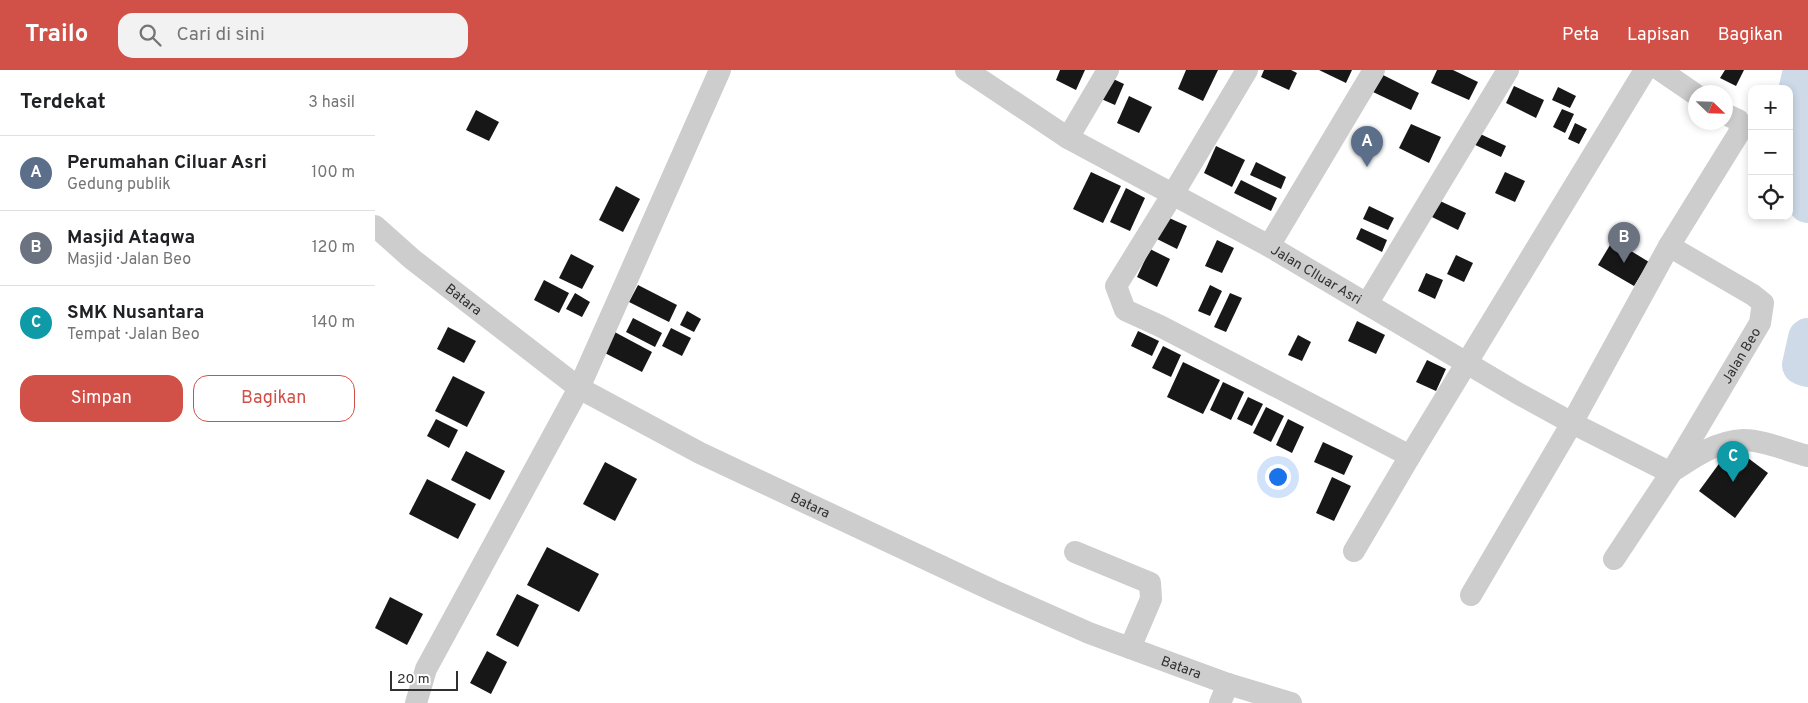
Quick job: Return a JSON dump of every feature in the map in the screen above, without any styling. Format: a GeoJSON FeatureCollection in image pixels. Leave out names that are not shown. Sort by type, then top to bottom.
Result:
{"type":"FeatureCollection","features":[{"type":"Feature","properties":{"kind":"street"},"geometry":{"type":"LineString","coordinates":[[416,703],[426,669],[579,388],[721,70]]}},
{"type":"Feature","properties":{"kind":"street"},"geometry":{"type":"LineString","coordinates":[[1068,138],[1108,70]]}},
{"type":"Feature","properties":{"kind":"street"},"geometry":{"type":"LineString","coordinates":[[1247,70],[1116,286],[1125,310],[1160,326],[1410,456]]}},
{"type":"Feature","properties":{"kind":"street"},"geometry":{"type":"LineString","coordinates":[[1269,246],[1374,70]]}},
{"type":"Feature","properties":{"kind":"street"},"geometry":{"type":"LineString","coordinates":[[1367,304],[1508,70]]}},
{"type":"Feature","properties":{"kind":"street"},"geometry":{"type":"LineString","coordinates":[[1355,551],[1410,456],[1645,70]]}},
{"type":"Feature","properties":{"kind":"street"},"geometry":{"type":"LineString","coordinates":[[1660,70],[1688,89]]}},
{"type":"Feature","properties":{"kind":"street","name":"Jalan CIluar Asri"},"geometry":{"type":"LineString","coordinates":[[974,72],[1068,138],[1269,246],[1572,424],[1671,473]]}},
{"type":"Feature","properties":{"kind":"street"},"geometry":{"type":"LineString","coordinates":[[1471,595],[1572,424],[1669,246],[1739,133],[1738,120],[1733,118]]}},
{"type":"Feature","properties":{"kind":"street","name":"Batara"},"geometry":{"type":"LineString","coordinates":[[375,226],[412,259],[579,388],[709,458],[993,591],[1089,633],[1130,648],[1224,693],[1291,703]]}},
{"type":"Feature","properties":{"kind":"street","name":"Jalan Beo"},"geometry":{"type":"LineString","coordinates":[[1669,246],[1753,295],[1763,303],[1759,323],[1671,473]]}},
{"type":"Feature","properties":{"kind":"street"},"geometry":{"type":"LineString","coordinates":[[1614,559],[1671,473],[1700,452],[1743,440],[1758,442],[1808,456]]}},
{"type":"Feature","properties":{"kind":"street"},"geometry":{"type":"LineString","coordinates":[[1075,552],[1150,583],[1151,598],[1130,648]]}},
{"type":"Feature","properties":{"kind":"building"},"geometry":{"type":"Polygon","coordinates":[[[1060,70],[1085,70],[1076,90],[1056,80],[1060,70]]]}},
{"type":"Feature","properties":{"kind":"building"},"geometry":{"type":"Polygon","coordinates":[[[1186,70],[1218,70],[1203,101],[1178,89],[1186,70]]]}},
{"type":"Feature","properties":{"kind":"building"},"geometry":{"type":"Polygon","coordinates":[[[1264,70],[1291,70],[1297,73],[1289,90],[1261,77],[1264,70]]]}},
{"type":"Feature","properties":{"kind":"building"},"geometry":{"type":"Polygon","coordinates":[[[1319,70],[1352,70],[1346,83],[1319,70]]]}},
{"type":"Feature","properties":{"kind":"building"},"geometry":{"type":"Polygon","coordinates":[[[1437,70],[1453,70],[1478,82],[1469,100],[1431,83],[1437,70]]]}},
{"type":"Feature","properties":{"kind":"building"},"geometry":{"type":"Polygon","coordinates":[[[1725,70],[1744,70],[1736,86],[1720,78],[1725,70]]]}},
{"type":"Feature","properties":{"kind":"building"},"geometry":{"type":"Polygon","coordinates":[[[1381,74],[1419,93],[1411,110],[1373,92],[1381,74]]]}},
{"type":"Feature","properties":{"kind":"building"},"geometry":{"type":"Polygon","coordinates":[[[1109,77],[1124,84],[1115,105],[1099,98],[1109,77]]]}},
{"type":"Feature","properties":{"kind":"building"},"geometry":{"type":"Polygon","coordinates":[[[1514,86],[1544,100],[1536,118],[1506,103],[1514,86]]]}},
{"type":"Feature","properties":{"kind":"building"},"geometry":{"type":"Polygon","coordinates":[[[1558,87],[1576,96],[1570,108],[1552,100],[1558,87]]]}},
{"type":"Feature","properties":{"kind":"building"},"geometry":{"type":"Polygon","coordinates":[[[1129,96],[1152,107],[1139,133],[1117,123],[1129,96]]]}},
{"type":"Feature","properties":{"kind":"building"},"geometry":{"type":"Polygon","coordinates":[[[1562,109],[1574,114],[1565,133],[1553,127],[1562,109]]]}},
{"type":"Feature","properties":{"kind":"building"},"geometry":{"type":"Polygon","coordinates":[[[476,110],[499,122],[489,141],[466,130],[476,110]]]}},
{"type":"Feature","properties":{"kind":"building"},"geometry":{"type":"Polygon","coordinates":[[[1575,123],[1587,129],[1579,144],[1568,139],[1575,123]]]}},
{"type":"Feature","properties":{"kind":"building"},"geometry":{"type":"Polygon","coordinates":[[[1411,124],[1441,137],[1429,163],[1399,148],[1411,124]]]}},
{"type":"Feature","properties":{"kind":"building"},"geometry":{"type":"Polygon","coordinates":[[[1476,132],[1506,146],[1501,157],[1471,143],[1476,132]]]}},
{"type":"Feature","properties":{"kind":"building"},"geometry":{"type":"Polygon","coordinates":[[[1216,146],[1245,160],[1232,187],[1204,173],[1216,146]]]}},
{"type":"Feature","properties":{"kind":"building"},"geometry":{"type":"Polygon","coordinates":[[[1256,162],[1286,177],[1281,189],[1250,175],[1256,162]]]}},
{"type":"Feature","properties":{"kind":"building"},"geometry":{"type":"Polygon","coordinates":[[[1091,172],[1121,186],[1103,223],[1073,209],[1091,172]]]}},
{"type":"Feature","properties":{"kind":"building"},"geometry":{"type":"Polygon","coordinates":[[[1505,172],[1525,181],[1515,202],[1495,193],[1505,172]]]}},
{"type":"Feature","properties":{"kind":"building"},"geometry":{"type":"Polygon","coordinates":[[[1241,180],[1277,198],[1271,211],[1234,193],[1241,180]]]}},
{"type":"Feature","properties":{"kind":"building"},"geometry":{"type":"Polygon","coordinates":[[[616,186],[640,199],[623,232],[599,220],[616,186]]]}},
{"type":"Feature","properties":{"kind":"building"},"geometry":{"type":"Polygon","coordinates":[[[1126,188],[1145,198],[1130,231],[1110,222],[1126,188]]]}},
{"type":"Feature","properties":{"kind":"building"},"geometry":{"type":"Polygon","coordinates":[[[1440,201],[1466,213],[1458,230],[1432,217],[1440,201]]]}},
{"type":"Feature","properties":{"kind":"building"},"geometry":{"type":"Polygon","coordinates":[[[1369,206],[1394,218],[1388,230],[1363,219],[1369,206]]]}},
{"type":"Feature","properties":{"kind":"building"},"geometry":{"type":"Polygon","coordinates":[[[1167,217],[1187,226],[1177,249],[1157,239],[1167,217]]]}},
{"type":"Feature","properties":{"kind":"building"},"geometry":{"type":"Polygon","coordinates":[[[1361,228],[1387,240],[1382,252],[1356,239],[1361,228]]]}},
{"type":"Feature","properties":{"kind":"building"},"geometry":{"type":"Polygon","coordinates":[[[1217,240],[1234,248],[1222,273],[1205,266],[1217,240]]]}},
{"type":"Feature","properties":{"kind":"building"},"geometry":{"type":"Polygon","coordinates":[[[1613,240],[1649,262],[1634,286],[1598,265],[1613,240]]]}},
{"type":"Feature","properties":{"kind":"building"},"geometry":{"type":"Polygon","coordinates":[[[1150,249],[1170,259],[1157,287],[1137,277],[1150,249]]]}},
{"type":"Feature","properties":{"kind":"building"},"geometry":{"type":"Polygon","coordinates":[[[571,254],[594,266],[582,289],[559,278],[571,254]]]}},
{"type":"Feature","properties":{"kind":"building"},"geometry":{"type":"Polygon","coordinates":[[[1456,255],[1473,263],[1464,282],[1447,274],[1456,255]]]}},
{"type":"Feature","properties":{"kind":"building"},"geometry":{"type":"Polygon","coordinates":[[[1426,273],[1443,280],[1435,299],[1418,291],[1426,273]]]}},
{"type":"Feature","properties":{"kind":"building"},"geometry":{"type":"Polygon","coordinates":[[[544,280],[569,293],[559,313],[534,300],[544,280]]]}},
{"type":"Feature","properties":{"kind":"building"},"geometry":{"type":"Polygon","coordinates":[[[638,285],[677,305],[669,322],[629,302],[638,285]]]}},
{"type":"Feature","properties":{"kind":"building"},"geometry":{"type":"Polygon","coordinates":[[[1210,285],[1222,291],[1210,316],[1198,311],[1210,285]]]}},
{"type":"Feature","properties":{"kind":"building"},"geometry":{"type":"Polygon","coordinates":[[[575,293],[590,302],[582,317],[566,309],[575,293]]]}},
{"type":"Feature","properties":{"kind":"building"},"geometry":{"type":"Polygon","coordinates":[[[1230,293],[1242,298],[1226,332],[1214,327],[1230,293]]]}},
{"type":"Feature","properties":{"kind":"building"},"geometry":{"type":"Polygon","coordinates":[[[687,311],[701,319],[694,332],[680,325],[687,311]]]}},
{"type":"Feature","properties":{"kind":"building"},"geometry":{"type":"Polygon","coordinates":[[[633,318],[662,333],[655,347],[626,332],[633,318]]]}},
{"type":"Feature","properties":{"kind":"building"},"geometry":{"type":"Polygon","coordinates":[[[1357,321],[1385,335],[1376,354],[1348,341],[1357,321]]]}},
{"type":"Feature","properties":{"kind":"building"},"geometry":{"type":"Polygon","coordinates":[[[448,327],[476,341],[464,363],[437,349],[448,327]]]}},
{"type":"Feature","properties":{"kind":"building"},"geometry":{"type":"Polygon","coordinates":[[[671,328],[691,338],[682,356],[662,346],[671,328]]]}},
{"type":"Feature","properties":{"kind":"building"},"geometry":{"type":"Polygon","coordinates":[[[609,329],[652,352],[642,372],[599,350],[609,329]]]}},
{"type":"Feature","properties":{"kind":"building"},"geometry":{"type":"Polygon","coordinates":[[[1138,331],[1159,341],[1152,356],[1131,346],[1138,331]]]}},
{"type":"Feature","properties":{"kind":"building"},"geometry":{"type":"Polygon","coordinates":[[[1298,335],[1311,342],[1302,361],[1288,355],[1298,335]]]}},
{"type":"Feature","properties":{"kind":"building"},"geometry":{"type":"Polygon","coordinates":[[[1163,346],[1181,355],[1171,377],[1152,368],[1163,346]]]}},
{"type":"Feature","properties":{"kind":"building"},"geometry":{"type":"Polygon","coordinates":[[[1427,360],[1446,369],[1436,391],[1416,382],[1427,360]]]}},
{"type":"Feature","properties":{"kind":"building"},"geometry":{"type":"Polygon","coordinates":[[[1183,362],[1220,380],[1203,414],[1167,397],[1183,362]]]}},
{"type":"Feature","properties":{"kind":"building"},"geometry":{"type":"Polygon","coordinates":[[[453,376],[485,392],[467,427],[435,411],[453,376]]]}},
{"type":"Feature","properties":{"kind":"building"},"geometry":{"type":"Polygon","coordinates":[[[1223,382],[1244,392],[1231,420],[1210,410],[1223,382]]]}},
{"type":"Feature","properties":{"kind":"building"},"geometry":{"type":"Polygon","coordinates":[[[1248,397],[1263,404],[1252,426],[1237,419],[1248,397]]]}},
{"type":"Feature","properties":{"kind":"building"},"geometry":{"type":"Polygon","coordinates":[[[1266,407],[1284,416],[1271,442],[1253,433],[1266,407]]]}},
{"type":"Feature","properties":{"kind":"building"},"geometry":{"type":"Polygon","coordinates":[[[436,419],[458,430],[449,448],[427,436],[436,419]]]}},
{"type":"Feature","properties":{"kind":"building"},"geometry":{"type":"Polygon","coordinates":[[[1288,419],[1304,427],[1292,453],[1276,445],[1288,419]]]}},
{"type":"Feature","properties":{"kind":"building"},"geometry":{"type":"Polygon","coordinates":[[[1323,442],[1353,456],[1344,475],[1314,462],[1323,442]]]}},
{"type":"Feature","properties":{"kind":"building"},"geometry":{"type":"Polygon","coordinates":[[[1732,446],[1768,473],[1735,518],[1699,491],[1732,446]]]}},
{"type":"Feature","properties":{"kind":"building"},"geometry":{"type":"Polygon","coordinates":[[[466,451],[505,471],[490,500],[451,480],[466,451]]]}},
{"type":"Feature","properties":{"kind":"building"},"geometry":{"type":"Polygon","coordinates":[[[605,462],[637,479],[615,521],[583,504],[605,462]]]}},
{"type":"Feature","properties":{"kind":"building"},"geometry":{"type":"Polygon","coordinates":[[[1332,477],[1351,486],[1334,521],[1316,513],[1332,477]]]}},
{"type":"Feature","properties":{"kind":"building"},"geometry":{"type":"Polygon","coordinates":[[[427,479],[476,504],[458,539],[409,514],[427,479]]]}},
{"type":"Feature","properties":{"kind":"building"},"geometry":{"type":"Polygon","coordinates":[[[547,547],[599,574],[579,612],[527,585],[547,547]]]}},
{"type":"Feature","properties":{"kind":"building"},"geometry":{"type":"Polygon","coordinates":[[[517,594],[539,605],[518,647],[496,635],[517,594]]]}},
{"type":"Feature","properties":{"kind":"building"},"geometry":{"type":"Polygon","coordinates":[[[390,597],[423,614],[407,645],[375,628],[390,597]]]}},
{"type":"Feature","properties":{"kind":"building"},"geometry":{"type":"Polygon","coordinates":[[[487,651],[507,662],[491,694],[470,683],[487,651]]]}},
{"type":"Feature","properties":{"kind":"waterway"},"geometry":{"type":"LineString","coordinates":[[1803,70],[1795,105],[1808,203]]}},
{"type":"Feature","properties":{"kind":"waterway"},"geometry":{"type":"LineString","coordinates":[[1808,338],[1802,365],[1808,367]]}},
{"type":"Feature","properties":{"kind":"place","name":"Perumahan Ciluar Asri"},"geometry":{"type":"Point","coordinates":[1367,167]}},
{"type":"Feature","properties":{"kind":"place","name":"Masjid Ataqwa"},"geometry":{"type":"Point","coordinates":[1624,263]}},
{"type":"Feature","properties":{"kind":"place","name":"SMK Nusantara"},"geometry":{"type":"Point","coordinates":[1733,482]}}]}
